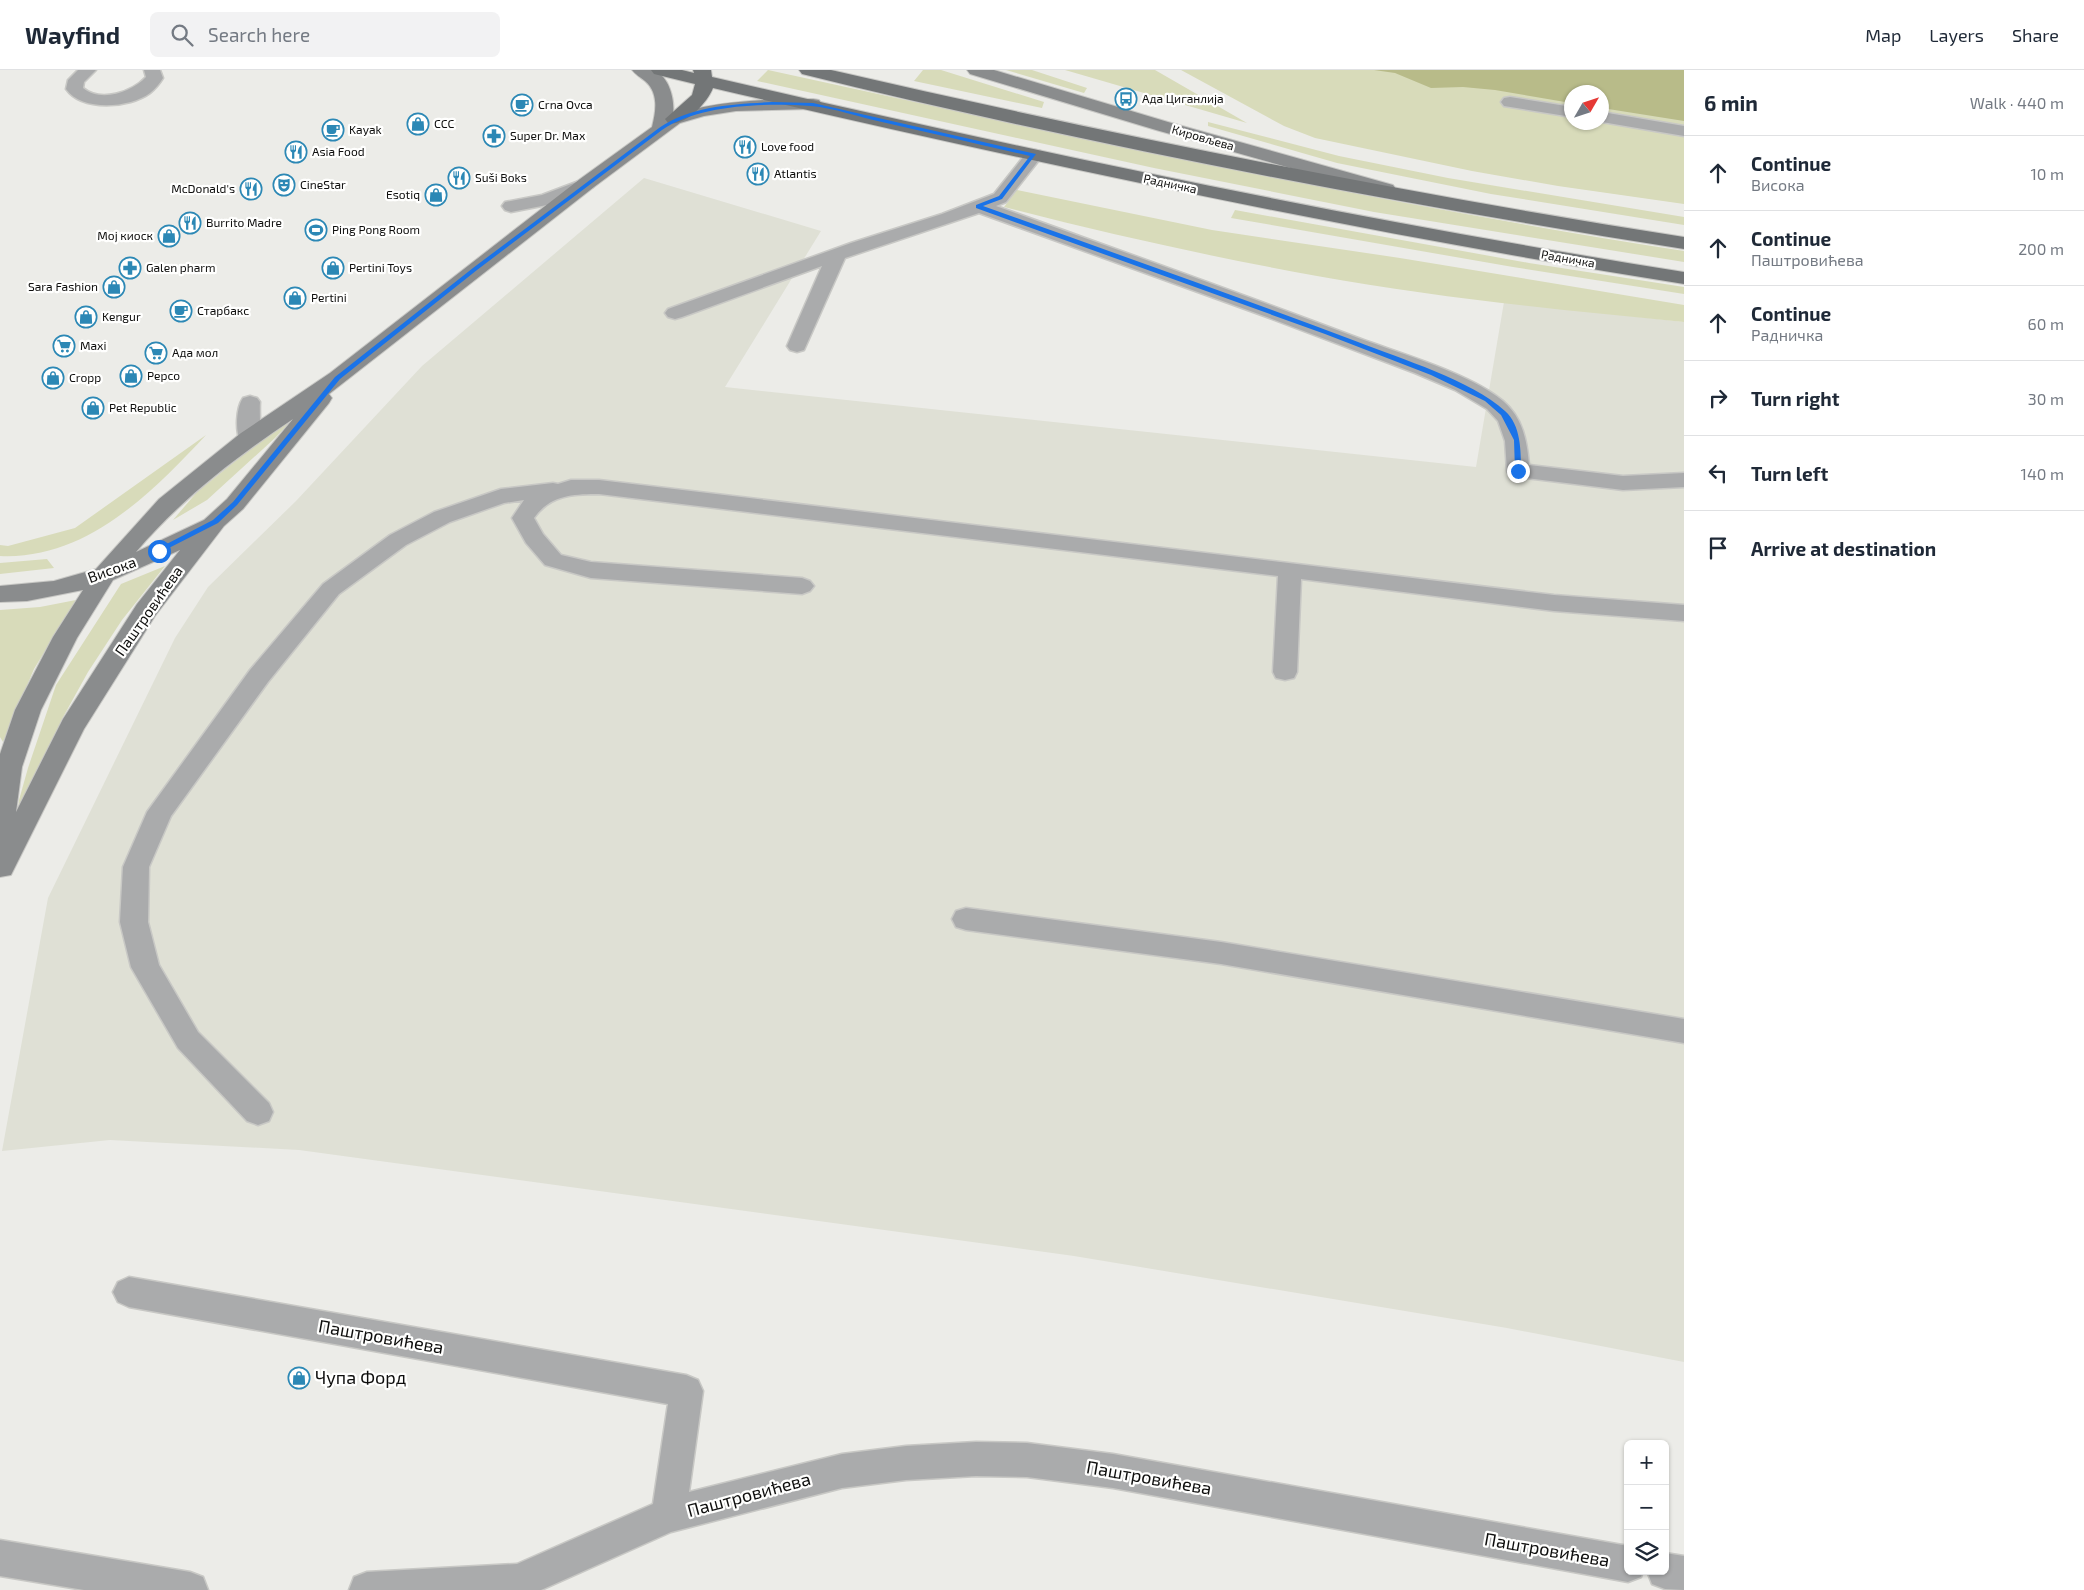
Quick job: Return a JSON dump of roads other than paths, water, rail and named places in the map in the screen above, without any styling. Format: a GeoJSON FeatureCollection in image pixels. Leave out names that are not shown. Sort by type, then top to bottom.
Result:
{"type":"FeatureCollection","features":[{"type":"Feature","properties":{"kind":"main road"},"geometry":{"type":"LineString","coordinates":[[641,70],[660,85],[665,99],[667,124]]}},
{"type":"Feature","properties":{"kind":"main road","name":"Радничка"},"geometry":{"type":"LineString","coordinates":[[660,70],[704,75],[813,104],[1034,155],[1382,227],[1684,278]]}},
{"type":"Feature","properties":{"kind":"main road"},"geometry":{"type":"LineString","coordinates":[[808,70],[1046,125],[1431,202],[1684,243]]}},
{"type":"Feature","properties":{"kind":"main road","name":"Кировљева"},"geometry":{"type":"LineString","coordinates":[[976,70],[1162,126],[1431,202]]}},
{"type":"Feature","properties":{"kind":"main road"},"geometry":{"type":"LineString","coordinates":[[667,124],[702,94],[704,75]]}},
{"type":"Feature","properties":{"kind":"main road","name":"Паштровићева"},"geometry":{"type":"LineString","coordinates":[[1,800],[9,767],[28,710],[65,637],[105,574],[167,504],[249,438],[338,378],[587,183],[667,124],[703,111],[736,106],[813,104]]}},
{"type":"Feature","properties":{"kind":"main road","name":"Паштровићева"},"geometry":{"type":"LineString","coordinates":[[0,869],[72,726],[146,610],[216,521],[235,504],[338,378]]}},
{"type":"Feature","properties":{"kind":"main road","name":"Висока"},"geometry":{"type":"LineString","coordinates":[[0,594],[57,588],[105,574],[159,551],[216,521]]}},
{"type":"Feature","properties":{"kind":"main road"},"geometry":{"type":"LineString","coordinates":[[0,869],[1,800]]}},
{"type":"Feature","properties":{"kind":"lane"},"geometry":{"type":"LineString","coordinates":[[88,70],[75,80],[73,86],[76,92],[83,97],[105,100],[118,99],[144,91],[152,84],[155,78],[152,70]]}},
{"type":"Feature","properties":{"kind":"lane"},"geometry":{"type":"LineString","coordinates":[[1510,102],[1564,111]]}},
{"type":"Feature","properties":{"kind":"lane"},"geometry":{"type":"LineString","coordinates":[[1609,118],[1684,130]]}},
{"type":"Feature","properties":{"kind":"lane"},"geometry":{"type":"LineString","coordinates":[[675,313],[1000,198],[1034,155]]}},
{"type":"Feature","properties":{"kind":"lane"},"geometry":{"type":"LineString","coordinates":[[511,206],[546,200],[587,183]]}},
{"type":"Feature","properties":{"kind":"lane"},"geometry":{"type":"LineString","coordinates":[[978,206],[1433,373],[1487,400],[1504,414],[1517,440],[1518,471],[1623,483],[1684,480]]}},
{"type":"Feature","properties":{"kind":"lane"},"geometry":{"type":"LineString","coordinates":[[797,346],[837,255]]}},
{"type":"Feature","properties":{"kind":"lane"},"geometry":{"type":"LineString","coordinates":[[249,438],[248,416],[250,402]]}},
{"type":"Feature","properties":{"kind":"lane"},"geometry":{"type":"LineString","coordinates":[[258,1112],[188,1040],[145,966],[134,922],[136,867],[160,812],[260,676],[331,589],[398,540],[442,517],[501,496],[598,487],[1554,603],[1684,613]]}},
{"type":"Feature","properties":{"kind":"lane"},"geometry":{"type":"LineString","coordinates":[[571,488],[535,501],[523,518],[534,538],[553,560],[591,570],[802,586]]}},
{"type":"Feature","properties":{"kind":"lane"},"geometry":{"type":"LineString","coordinates":[[1285,672],[1290,570]]}},
{"type":"Feature","properties":{"kind":"lane"},"geometry":{"type":"LineString","coordinates":[[966,919],[1221,953],[1684,1031]]}},
{"type":"Feature","properties":{"kind":"lane","name":"Паштровићева"},"geometry":{"type":"LineString","coordinates":[[130,1292],[686,1391],[669,1515]]}},
{"type":"Feature","properties":{"kind":"lane","name":"Паштровићева"},"geometry":{"type":"LineString","coordinates":[[367,1590],[518,1582],[669,1515],[842,1470],[958,1460],[1027,1460],[1113,1471],[1624,1563]]}},
{"type":"Feature","properties":{"kind":"lane"},"geometry":{"type":"LineString","coordinates":[[0,1558],[190,1590]]}},
{"type":"Feature","properties":{"kind":"lane"},"geometry":{"type":"LineString","coordinates":[[1669,1572],[1684,1574]]}},
{"type":"Feature","properties":{"kind":"place","name":"Ада Циганлија"},"geometry":{"type":"Point","coordinates":[1126,99]}},
{"type":"Feature","properties":{"kind":"place","name":"Crna Ovca"},"geometry":{"type":"Point","coordinates":[522,105]}},
{"type":"Feature","properties":{"kind":"place","name":"CCC"},"geometry":{"type":"Point","coordinates":[418,124]}},
{"type":"Feature","properties":{"kind":"place","name":"Kayak"},"geometry":{"type":"Point","coordinates":[333,130]}},
{"type":"Feature","properties":{"kind":"place","name":"Super Dr. Max"},"geometry":{"type":"Point","coordinates":[494,136]}},
{"type":"Feature","properties":{"kind":"place","name":"Love food"},"geometry":{"type":"Point","coordinates":[745,147]}},
{"type":"Feature","properties":{"kind":"place","name":"Asia Food"},"geometry":{"type":"Point","coordinates":[296,152]}},
{"type":"Feature","properties":{"kind":"place","name":"Atlantis"},"geometry":{"type":"Point","coordinates":[758,174]}},
{"type":"Feature","properties":{"kind":"place","name":"Suši Boks"},"geometry":{"type":"Point","coordinates":[459,178]}},
{"type":"Feature","properties":{"kind":"place","name":"CineStar"},"geometry":{"type":"Point","coordinates":[284,185]}},
{"type":"Feature","properties":{"kind":"place","name":"McDonald's"},"geometry":{"type":"Point","coordinates":[251,189]}},
{"type":"Feature","properties":{"kind":"place","name":"Esotiq"},"geometry":{"type":"Point","coordinates":[436,195]}},
{"type":"Feature","properties":{"kind":"place","name":"Burrito Madre"},"geometry":{"type":"Point","coordinates":[190,223]}},
{"type":"Feature","properties":{"kind":"place","name":"Ping Pong Room"},"geometry":{"type":"Point","coordinates":[316,230]}},
{"type":"Feature","properties":{"kind":"place","name":"Мој киоск"},"geometry":{"type":"Point","coordinates":[169,236]}},
{"type":"Feature","properties":{"kind":"place","name":"Galen pharm"},"geometry":{"type":"Point","coordinates":[130,268]}},
{"type":"Feature","properties":{"kind":"place","name":"Pertini Toys"},"geometry":{"type":"Point","coordinates":[333,268]}},
{"type":"Feature","properties":{"kind":"place","name":"Sara Fashion"},"geometry":{"type":"Point","coordinates":[114,287]}},
{"type":"Feature","properties":{"kind":"place","name":"Pertini"},"geometry":{"type":"Point","coordinates":[295,298]}},
{"type":"Feature","properties":{"kind":"place","name":"Старбакс"},"geometry":{"type":"Point","coordinates":[181,311]}},
{"type":"Feature","properties":{"kind":"place","name":"Kengur"},"geometry":{"type":"Point","coordinates":[86,317]}},
{"type":"Feature","properties":{"kind":"place","name":"Maxi"},"geometry":{"type":"Point","coordinates":[64,346]}},
{"type":"Feature","properties":{"kind":"place","name":"Ада мол"},"geometry":{"type":"Point","coordinates":[156,353]}},
{"type":"Feature","properties":{"kind":"place","name":"Pepco"},"geometry":{"type":"Point","coordinates":[131,376]}},
{"type":"Feature","properties":{"kind":"place","name":"Cropp"},"geometry":{"type":"Point","coordinates":[53,378]}},
{"type":"Feature","properties":{"kind":"place","name":"Pet Republic"},"geometry":{"type":"Point","coordinates":[93,408]}},
{"type":"Feature","properties":{"kind":"place","name":"Чупа Форд"},"geometry":{"type":"Point","coordinates":[299,1378]}}]}
